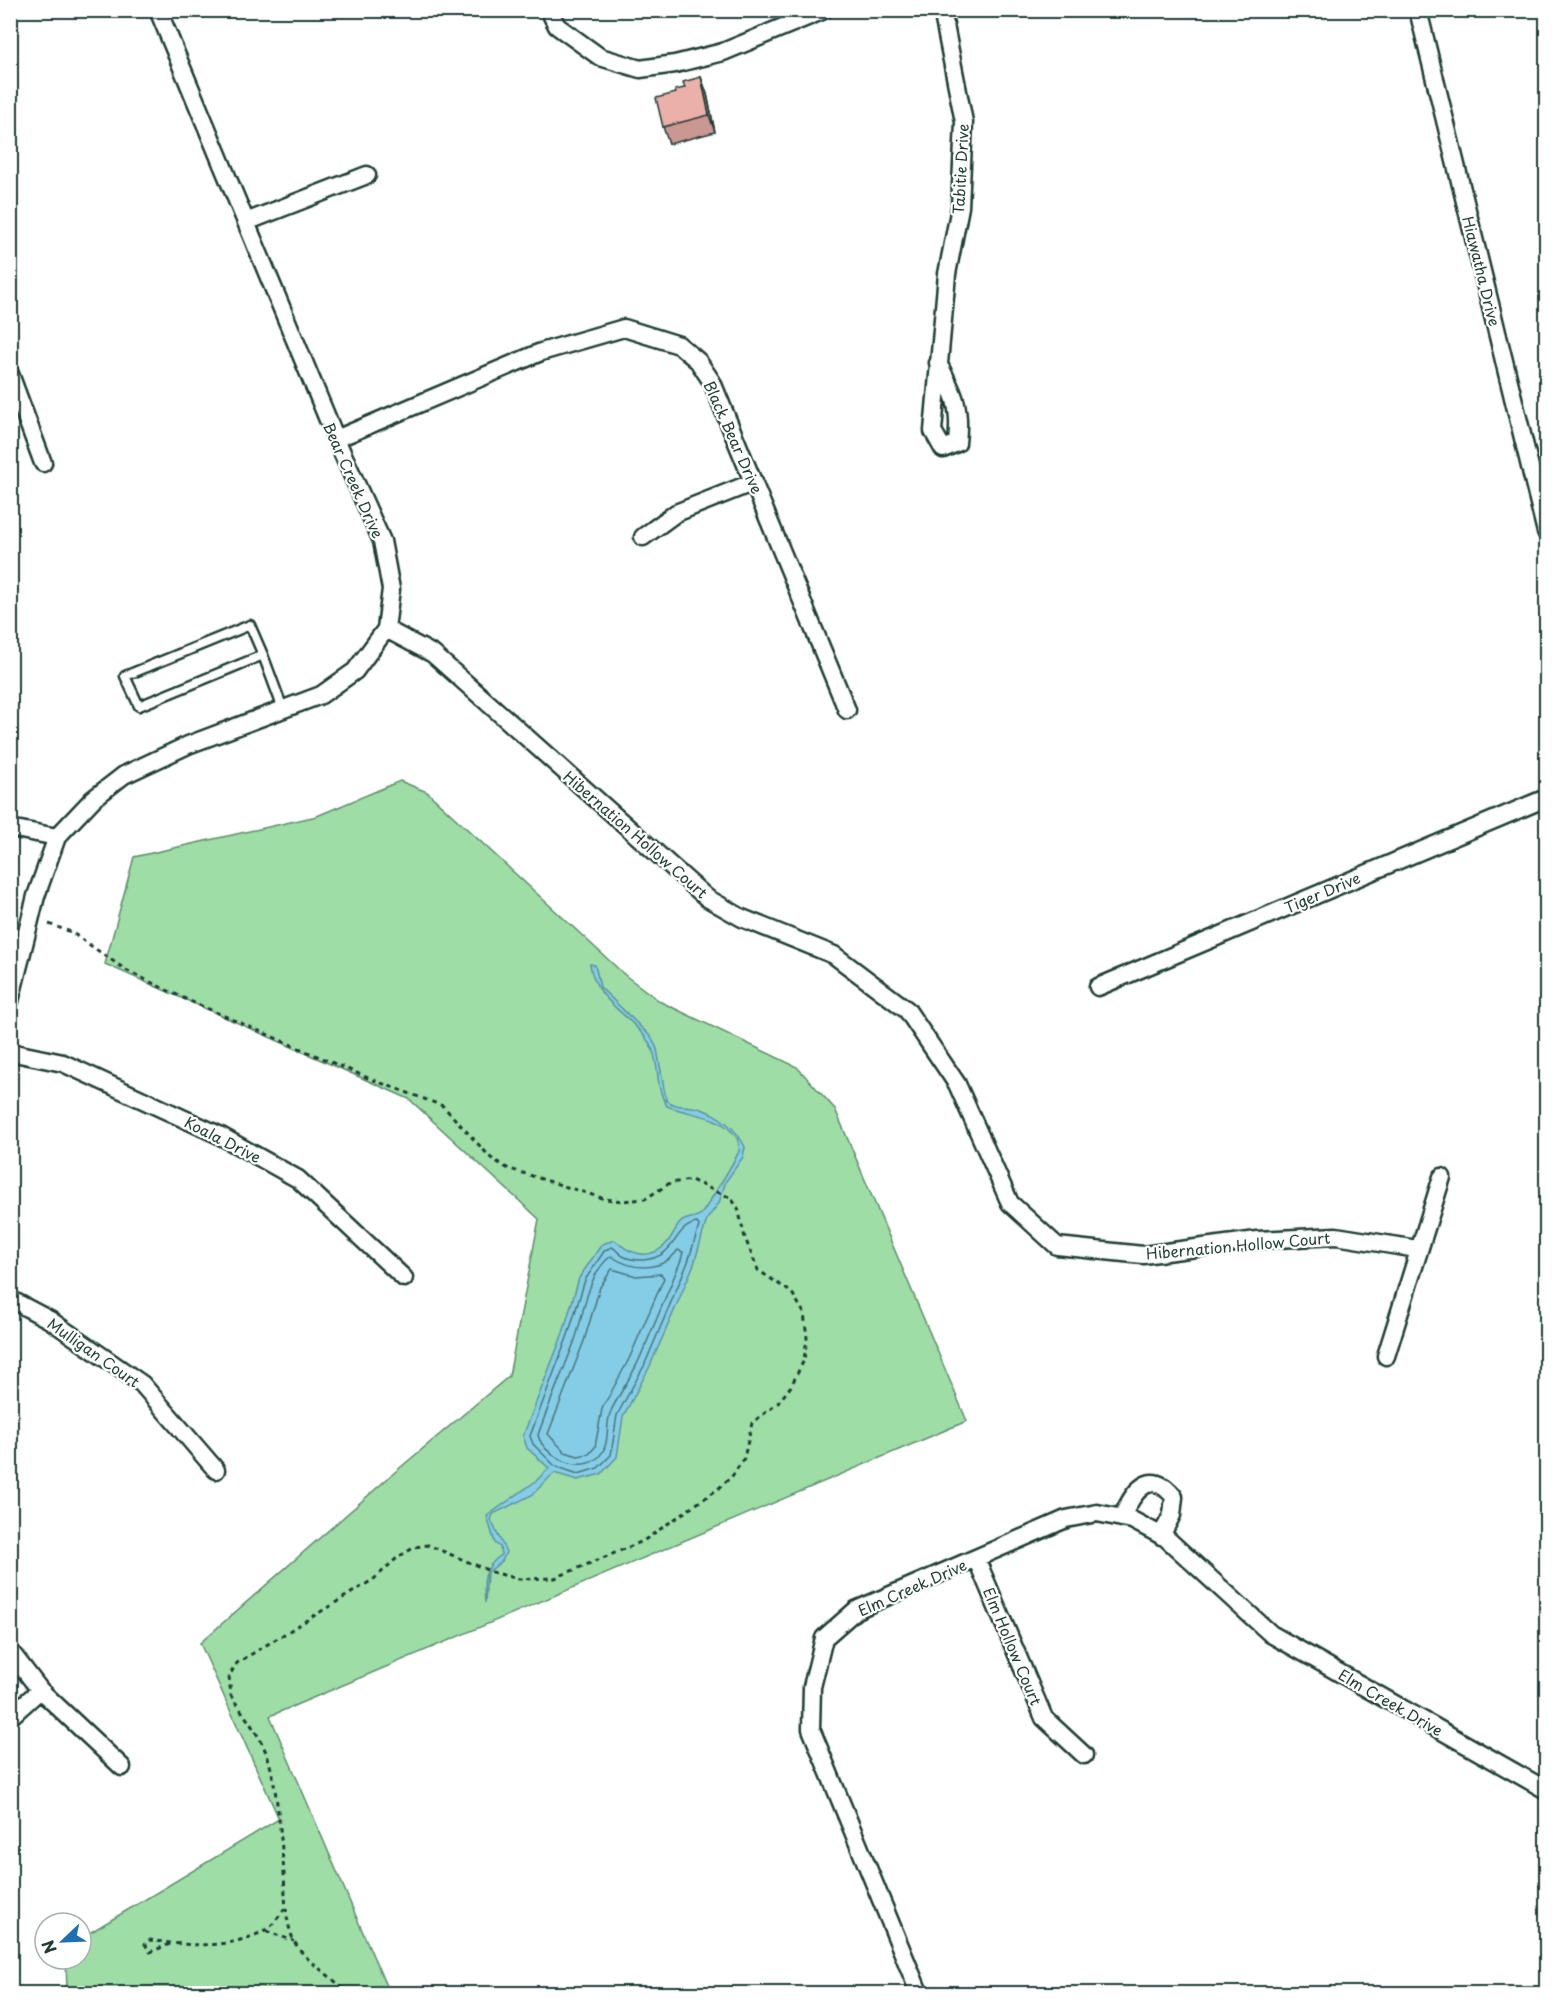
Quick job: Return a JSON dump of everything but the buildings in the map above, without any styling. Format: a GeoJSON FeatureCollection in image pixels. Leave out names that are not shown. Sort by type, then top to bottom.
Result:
{"type":"FeatureCollection","features":[{"type":"Feature","properties":{"kind":"street","name":"Bear Creek Drive"},"geometry":{"type":"LineString","coordinates":[[10,1001],[36,896],[57,837],[93,799],[124,775],[188,745],[321,695],[355,671],[386,629],[391,589],[382,541],[336,439],[158,10]]}},
{"type":"Feature","properties":{"kind":"street"},"geometry":{"type":"LineString","coordinates":[[549,10],[557,26],[600,57],[640,69],[675,64],[723,52],[824,10]]}},
{"type":"Feature","properties":{"kind":"street","name":"Tabitie Drive"},"geometry":{"type":"LineString","coordinates":[[938,363],[946,274],[960,207],[964,122],[942,10]]}},
{"type":"Feature","properties":{"kind":"street","name":"Hiawatha Drive"},"geometry":{"type":"LineString","coordinates":[[1419,10],[1546,532]]}},
{"type":"Feature","properties":{"kind":"street"},"geometry":{"type":"LineString","coordinates":[[246,222],[367,175]]}},
{"type":"Feature","properties":{"kind":"street","name":"Black Bear Drive"},"geometry":{"type":"LineString","coordinates":[[336,439],[541,352],[624,328],[679,345],[698,361],[712,382],[848,710]]}},
{"type":"Feature","properties":{"kind":"street"},"geometry":{"type":"LineString","coordinates":[[10,374],[43,464]]}},
{"type":"Feature","properties":{"kind":"street"},"geometry":{"type":"LineString","coordinates":[[643,537],[676,513],[754,482]]}},
{"type":"Feature","properties":{"kind":"street","name":"Hibernation Hollow Court"},"geometry":{"type":"LineString","coordinates":[[386,629],[433,654],[707,898],[742,918],[834,956],[907,1010],[957,1084],[1010,1203],[1057,1246],[1143,1255],[1257,1240],[1336,1236],[1417,1249]]}},
{"type":"Feature","properties":{"kind":"street","name":"Tiger Drive"},"geometry":{"type":"LineString","coordinates":[[1098,987],[1546,798]]}},
{"type":"Feature","properties":{"kind":"street"},"geometry":{"type":"LineString","coordinates":[[10,828],[57,837]]}},
{"type":"Feature","properties":{"kind":"street","name":"Koala Drive"},"geometry":{"type":"LineString","coordinates":[[10,1052],[63,1063],[219,1135],[298,1179],[404,1278]]}},
{"type":"Feature","properties":{"kind":"street"},"geometry":{"type":"LineString","coordinates":[[1386,1356],[1417,1249],[1442,1177]]}},
{"type":"Feature","properties":{"kind":"street","name":"Mulligan Court"},"geometry":{"type":"LineString","coordinates":[[10,1299],[50,1320],[142,1384],[216,1470]]}},
{"type":"Feature","properties":{"kind":"street"},"geometry":{"type":"LineString","coordinates":[[1122,1518],[1130,1497],[1140,1488],[1154,1483],[1166,1486],[1174,1497],[1172,1515],[1161,1536]]}},
{"type":"Feature","properties":{"kind":"street","name":"Elm Creek Drive"},"geometry":{"type":"LineString","coordinates":[[918,1990],[811,1729],[812,1687],[824,1638],[856,1610],[1066,1519],[1097,1513],[1132,1520],[1161,1536],[1271,1634],[1546,1790]]}},
{"type":"Feature","properties":{"kind":"street","name":"Elm Hollow Court"},"geometry":{"type":"LineString","coordinates":[[976,1558],[1044,1718],[1084,1755]]}},
{"type":"Feature","properties":{"kind":"street"},"geometry":{"type":"LineString","coordinates":[[10,1652],[40,1690],[122,1767]]}},
{"type":"Feature","properties":{"kind":"street"},"geometry":{"type":"LineString","coordinates":[[10,1718],[40,1690]]}},
{"type":"Feature","properties":{"kind":"lane"},"geometry":{"type":"LineString","coordinates":[[263,655],[139,706],[125,676],[250,625],[263,655],[283,709]]}},
{"type":"Feature","properties":{"kind":"path"},"geometry":{"type":"LineString","coordinates":[[49,924],[71,932],[126,970],[183,998],[368,1078],[443,1106],[491,1158],[507,1168],[605,1199],[622,1201],[645,1199],[680,1180],[701,1183],[730,1198],[738,1208],[745,1238],[758,1270],[792,1293],[804,1313],[807,1338],[804,1360],[791,1386],[778,1403],[752,1423],[744,1458],[732,1475],[643,1541],[555,1578],[541,1580],[519,1579],[492,1572],[428,1545],[415,1547],[399,1557],[374,1579],[237,1663],[230,1676],[231,1696],[269,1759],[283,1863],[285,1908],[294,1941],[309,1961],[339,1983],[346,1994]]}},
{"type":"Feature","properties":{"kind":"path"},"geometry":{"type":"LineString","coordinates":[[170,1944],[150,1952],[145,1944],[150,1940],[170,1944],[179,1946],[220,1943],[245,1938],[265,1930],[285,1908]]}},
{"type":"Feature","properties":{"kind":"path"},"geometry":{"type":"LineString","coordinates":[[265,1930],[294,1941]]}},
{"type":"Feature","properties":{"kind":"green space"},"geometry":{"type":"Polygon","coordinates":[[[400,781],[427,792],[626,976],[661,1002],[797,1067],[835,1109],[967,1421],[270,1716],[389,1993],[67,1993],[66,1971],[93,1971],[93,1931],[279,1819],[200,1643],[395,1472],[509,1376],[539,1219],[409,1099],[105,964],[134,857],[317,816],[400,781]]]}},
{"type":"Feature","properties":{"kind":"water"},"geometry":{"type":"Polygon","coordinates":[[[590,964],[595,965],[600,987],[652,1038],[657,1049],[666,1100],[681,1106],[698,1108],[720,1118],[732,1128],[745,1147],[743,1157],[726,1181],[719,1203],[707,1219],[694,1264],[672,1316],[649,1368],[623,1417],[617,1457],[601,1474],[578,1480],[554,1473],[532,1495],[493,1514],[491,1520],[506,1552],[502,1561],[487,1573],[485,1603],[485,1576],[490,1565],[501,1555],[487,1516],[536,1481],[549,1468],[527,1448],[523,1436],[563,1333],[579,1278],[602,1244],[615,1240],[626,1249],[638,1254],[658,1251],[669,1241],[682,1221],[701,1214],[739,1150],[737,1138],[722,1124],[705,1116],[667,1106],[660,1091],[650,1044],[634,1024],[606,999],[593,977],[590,964]]]}}]}
